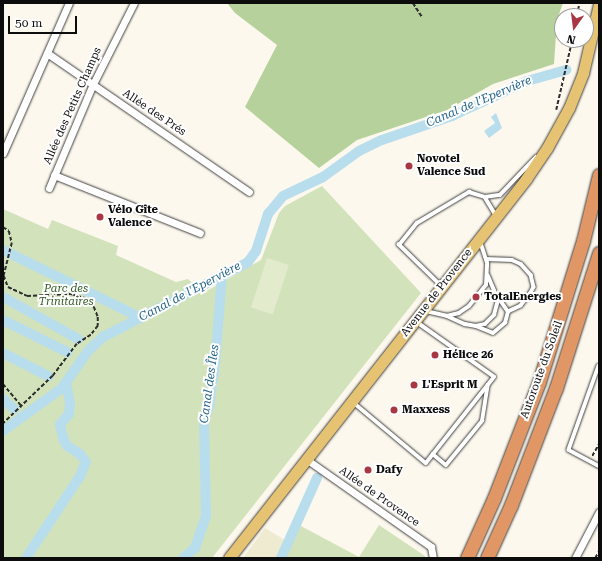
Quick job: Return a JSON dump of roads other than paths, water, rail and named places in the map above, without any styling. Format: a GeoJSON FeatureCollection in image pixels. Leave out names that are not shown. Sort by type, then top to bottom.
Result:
{"type":"FeatureCollection","features":[{"type":"Feature","properties":{"kind":"highway","name":"Autoroute du Soleil"},"geometry":{"type":"LineString","coordinates":[[467,558],[494,498],[539,382],[581,249],[599,175]]}},
{"type":"Feature","properties":{"kind":"highway","name":"Autoroute du Soleil"},"geometry":{"type":"LineString","coordinates":[[487,558],[511,505],[556,388],[599,253]]}},
{"type":"Feature","properties":{"kind":"main road","name":"Avenue de Provence"},"geometry":{"type":"LineString","coordinates":[[229,558],[423,311],[548,148],[569,108],[583,73],[599,4]]}},
{"type":"Feature","properties":{"kind":"street"},"geometry":{"type":"LineString","coordinates":[[3,153],[69,3]]}},
{"type":"Feature","properties":{"kind":"street","name":"Allée des Petits Champs"},"geometry":{"type":"LineString","coordinates":[[48,188],[93,84],[134,3]]}},
{"type":"Feature","properties":{"kind":"street","name":"Allée des Prés"},"geometry":{"type":"LineString","coordinates":[[47,52],[250,192]]}},
{"type":"Feature","properties":{"kind":"street","name":"Allée des Petits Champs"},"geometry":{"type":"LineString","coordinates":[[54,175],[200,233]]}},
{"type":"Feature","properties":{"kind":"street","name":"Allée de Provence"},"geometry":{"type":"LineString","coordinates":[[306,459],[431,547],[433,558]]}},
{"type":"Feature","properties":{"kind":"street"},"geometry":{"type":"LineString","coordinates":[[575,558],[599,512]]}},
{"type":"Feature","properties":{"kind":"lane"},"geometry":{"type":"LineString","coordinates":[[441,287],[398,245],[417,223],[468,192],[485,198],[500,195],[527,164],[548,148]]}},
{"type":"Feature","properties":{"kind":"lane"},"geometry":{"type":"LineString","coordinates":[[485,198],[496,217]]}},
{"type":"Feature","properties":{"kind":"lane"},"geometry":{"type":"LineString","coordinates":[[447,316],[469,306],[486,284],[486,259],[478,240]]}},
{"type":"Feature","properties":{"kind":"lane"},"geometry":{"type":"LineString","coordinates":[[423,311],[447,316],[465,324],[476,326],[493,333],[504,322],[508,312],[521,306],[534,287],[531,275],[522,264],[512,260],[486,259]]}},
{"type":"Feature","properties":{"kind":"lane"},"geometry":{"type":"LineString","coordinates":[[487,274],[496,295],[508,312]]}},
{"type":"Feature","properties":{"kind":"lane"},"geometry":{"type":"LineString","coordinates":[[476,326],[485,324],[494,315],[498,307],[496,295]]}},
{"type":"Feature","properties":{"kind":"lane"},"geometry":{"type":"LineString","coordinates":[[352,401],[426,463],[494,377],[415,321]]}},
{"type":"Feature","properties":{"kind":"lane"},"geometry":{"type":"LineString","coordinates":[[599,366],[569,450],[599,466]]}},
{"type":"Feature","properties":{"kind":"lane"},"geometry":{"type":"LineString","coordinates":[[433,454],[446,465],[482,421],[488,384]]}},
{"type":"Feature","properties":{"kind":"water"},"geometry":{"type":"Polygon","coordinates":[[[496,113],[502,128],[489,138],[484,131],[495,123],[491,117],[496,113]]]}},
{"type":"Feature","properties":{"kind":"waterway","name":"Canal de l'Epervière"},"geometry":{"type":"LineString","coordinates":[[3,431],[62,388],[88,351],[103,337],[248,262],[256,251],[268,214],[283,196],[323,177],[359,151],[382,140],[452,116],[527,81],[566,70]]}},
{"type":"Feature","properties":{"kind":"waterway"},"geometry":{"type":"LineString","coordinates":[[3,250],[141,318]]}},
{"type":"Feature","properties":{"kind":"waterway","name":"Canal des Îles"},"geometry":{"type":"LineString","coordinates":[[183,558],[195,548],[206,516],[204,419],[209,407],[215,364],[222,275]]}},
{"type":"Feature","properties":{"kind":"waterway"},"geometry":{"type":"LineString","coordinates":[[3,297],[78,339]]}},
{"type":"Feature","properties":{"kind":"waterway"},"geometry":{"type":"LineString","coordinates":[[3,320],[67,352]]}},
{"type":"Feature","properties":{"kind":"waterway"},"geometry":{"type":"LineString","coordinates":[[3,353],[48,376]]}},
{"type":"Feature","properties":{"kind":"waterway","name":"Canal des Îles"},"geometry":{"type":"LineString","coordinates":[[26,558],[80,476],[86,462],[80,454],[67,446],[63,438],[60,424],[69,414],[70,403],[66,383]]}},
{"type":"Feature","properties":{"kind":"waterway"},"geometry":{"type":"LineString","coordinates":[[3,399],[14,409]]}},
{"type":"Feature","properties":{"kind":"waterway"},"geometry":{"type":"LineString","coordinates":[[281,558],[317,478]]}},
{"type":"Feature","properties":{"kind":"place","name":"Novotel Valence Sud"},"geometry":{"type":"Point","coordinates":[409,166]}},
{"type":"Feature","properties":{"kind":"place","name":"Vélo Gîte Valence"},"geometry":{"type":"Point","coordinates":[100,217]}},
{"type":"Feature","properties":{"kind":"place","name":"TotalEnergies"},"geometry":{"type":"Point","coordinates":[476,297]}},
{"type":"Feature","properties":{"kind":"place","name":"Hélice 26"},"geometry":{"type":"Point","coordinates":[435,355]}},
{"type":"Feature","properties":{"kind":"place","name":"L'Esprit M"},"geometry":{"type":"Point","coordinates":[414,385]}},
{"type":"Feature","properties":{"kind":"place","name":"Maxxess"},"geometry":{"type":"Point","coordinates":[394,410]}},
{"type":"Feature","properties":{"kind":"place","name":"Dafy"},"geometry":{"type":"Point","coordinates":[368,470]}},
{"type":"Feature","properties":{"kind":"park label","name":"Parc des Trinitaires"},"geometry":{"type":"Point","coordinates":[66,296]}}]}
